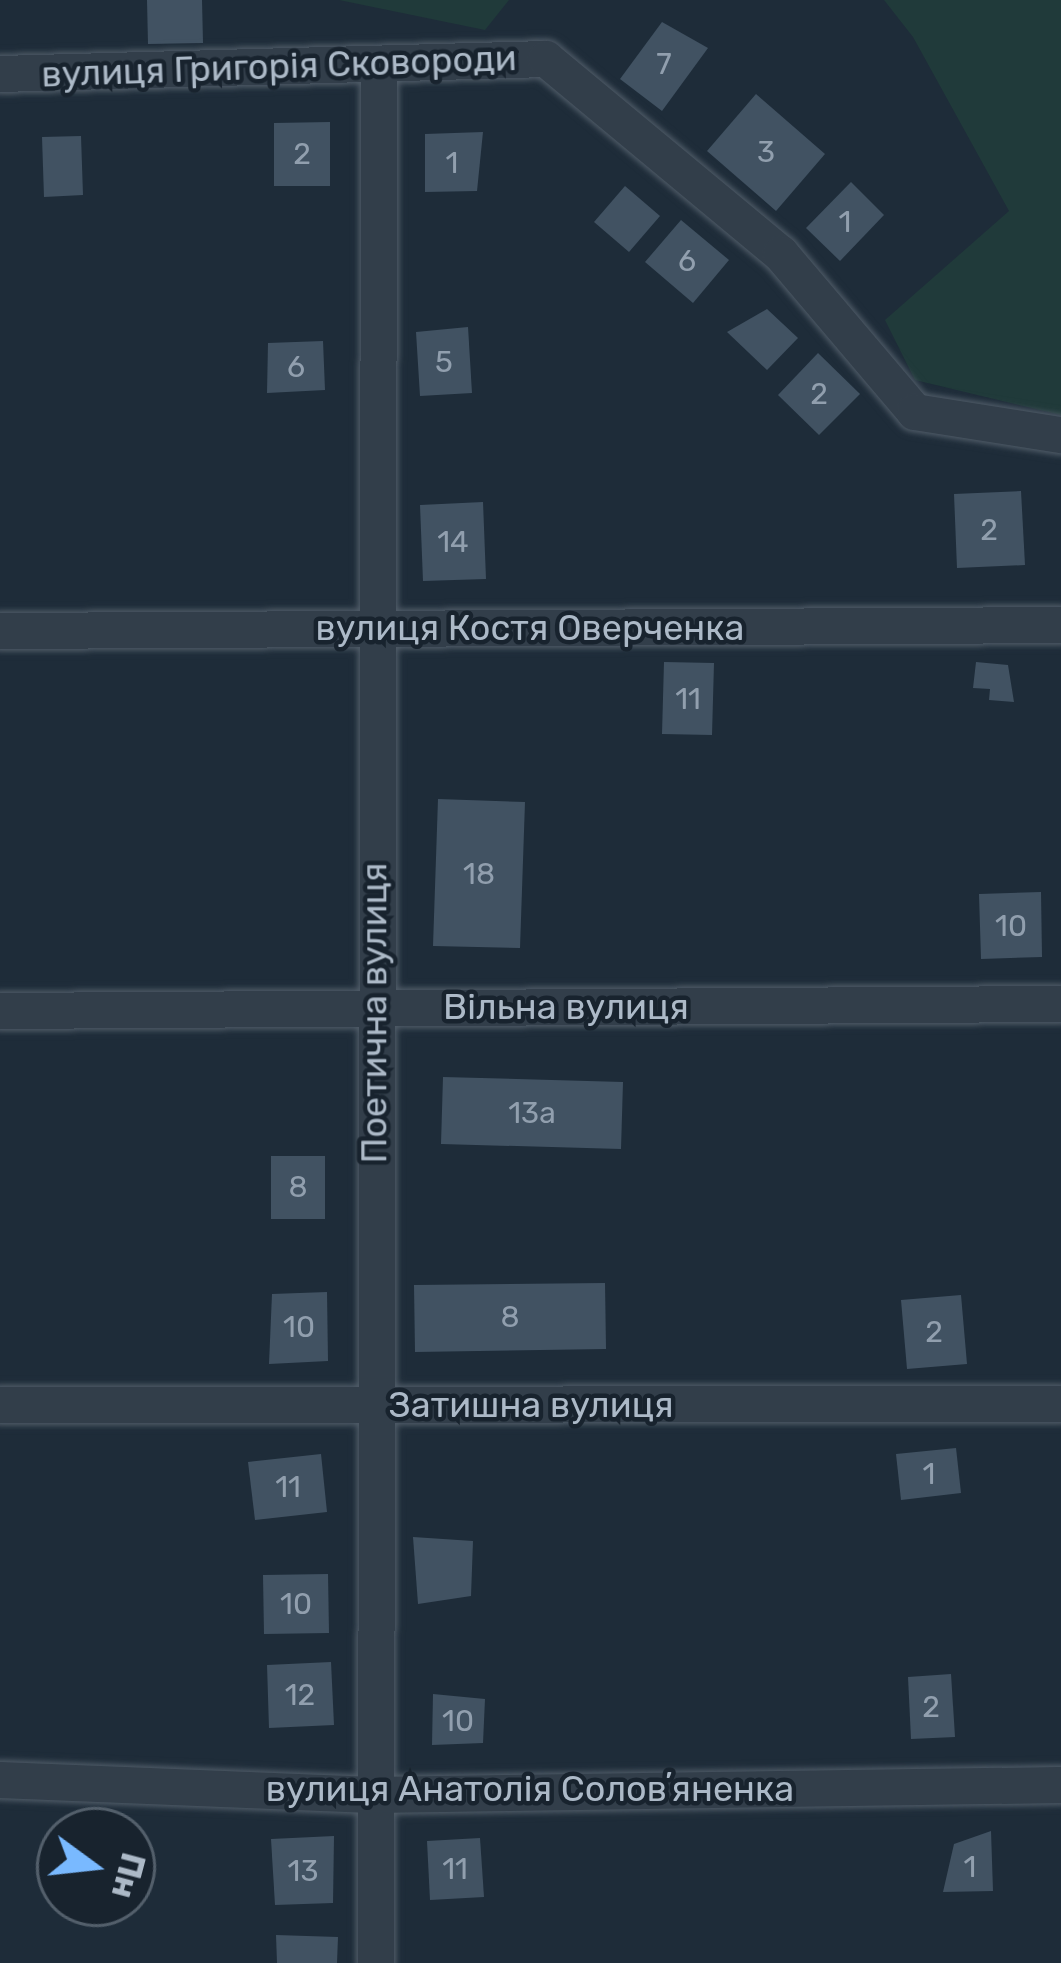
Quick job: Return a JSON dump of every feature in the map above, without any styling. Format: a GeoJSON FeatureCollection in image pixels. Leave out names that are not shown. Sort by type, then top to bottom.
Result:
{"type":"FeatureCollection","features":[{"type":"Feature","properties":{"kind":"street","name":"вулиця Григорія Сковороди"},"geometry":{"type":"LineString","coordinates":[[0,74],[546,59],[782,254],[915,412],[1061,435]]}},
{"type":"Feature","properties":{"kind":"street","name":"Поетична вулиця"},"geometry":{"type":"LineString","coordinates":[[376,1963],[372,1795],[379,64]]}},
{"type":"Feature","properties":{"kind":"street","name":"вулиця Костя Оверченка"},"geometry":{"type":"LineString","coordinates":[[0,631],[1061,625]]}},
{"type":"Feature","properties":{"kind":"street","name":"Вільна вулиця"},"geometry":{"type":"LineString","coordinates":[[0,1011],[1061,1004]]}},
{"type":"Feature","properties":{"kind":"street","name":"Затишна вулиця"},"geometry":{"type":"LineString","coordinates":[[0,1405],[1061,1404]]}},
{"type":"Feature","properties":{"kind":"street","name":"вулиця Анатолія Соловʼяненка"},"geometry":{"type":"LineString","coordinates":[[0,1780],[372,1795],[1061,1784]]}},
{"type":"Feature","properties":{"kind":"green space"},"geometry":{"type":"Polygon","coordinates":[[[339,0],[509,0],[485,30],[339,0]]]}},
{"type":"Feature","properties":{"kind":"green space"},"geometry":{"type":"Polygon","coordinates":[[[884,0],[1061,0],[1061,415],[915,380],[885,320],[1009,211],[913,37],[884,0]]]}},
{"type":"Feature","properties":{"kind":"building"},"geometry":{"type":"Polygon","coordinates":[[[147,0],[202,0],[203,43],[148,44],[147,0]]]}},
{"type":"Feature","properties":{"kind":"building"},"geometry":{"type":"Polygon","coordinates":[[[662,22],[708,48],[662,111],[620,79],[662,22]]]}},
{"type":"Feature","properties":{"kind":"building"},"geometry":{"type":"Polygon","coordinates":[[[756,94],[825,154],[776,211],[707,151],[756,94]]]}},
{"type":"Feature","properties":{"kind":"building"},"geometry":{"type":"Polygon","coordinates":[[[330,122],[330,186],[274,186],[274,123],[330,122]]]}},
{"type":"Feature","properties":{"kind":"building"},"geometry":{"type":"Polygon","coordinates":[[[483,132],[477,191],[425,192],[425,134],[483,132]]]}},
{"type":"Feature","properties":{"kind":"building"},"geometry":{"type":"Polygon","coordinates":[[[81,136],[83,195],[44,197],[42,137],[81,136]]]}},
{"type":"Feature","properties":{"kind":"building"},"geometry":{"type":"Polygon","coordinates":[[[851,182],[884,215],[840,261],[806,228],[851,182]]]}},
{"type":"Feature","properties":{"kind":"building"},"geometry":{"type":"Polygon","coordinates":[[[625,186],[660,216],[629,252],[594,222],[625,186]]]}},
{"type":"Feature","properties":{"kind":"building"},"geometry":{"type":"Polygon","coordinates":[[[681,220],[729,260],[693,303],[645,262],[681,220]]]}},
{"type":"Feature","properties":{"kind":"building"},"geometry":{"type":"Polygon","coordinates":[[[767,309],[798,338],[767,370],[727,332],[767,309]]]}},
{"type":"Feature","properties":{"kind":"building"},"geometry":{"type":"Polygon","coordinates":[[[468,327],[472,393],[420,396],[416,332],[468,327]]]}},
{"type":"Feature","properties":{"kind":"building"},"geometry":{"type":"Polygon","coordinates":[[[323,341],[325,390],[267,393],[268,343],[323,341]]]}},
{"type":"Feature","properties":{"kind":"building"},"geometry":{"type":"Polygon","coordinates":[[[818,353],[860,394],[819,435],[778,395],[818,353]]]}},
{"type":"Feature","properties":{"kind":"building"},"geometry":{"type":"Polygon","coordinates":[[[1021,491],[1025,565],[957,568],[954,494],[1021,491]]]}},
{"type":"Feature","properties":{"kind":"building"},"geometry":{"type":"Polygon","coordinates":[[[483,502],[486,579],[423,581],[420,505],[483,502]]]}},
{"type":"Feature","properties":{"kind":"building"},"geometry":{"type":"Polygon","coordinates":[[[664,662],[714,663],[712,735],[662,734],[664,662]]]}},
{"type":"Feature","properties":{"kind":"building"},"geometry":{"type":"Polygon","coordinates":[[[976,662],[1008,665],[1014,702],[989,700],[990,689],[973,688],[976,662]]]}},
{"type":"Feature","properties":{"kind":"building"},"geometry":{"type":"Polygon","coordinates":[[[438,799],[525,802],[520,948],[433,946],[438,799]]]}},
{"type":"Feature","properties":{"kind":"building"},"geometry":{"type":"Polygon","coordinates":[[[1041,892],[1042,957],[981,959],[979,894],[1041,892]]]}},
{"type":"Feature","properties":{"kind":"building"},"geometry":{"type":"Polygon","coordinates":[[[443,1077],[623,1082],[621,1149],[441,1144],[443,1077]]]}},
{"type":"Feature","properties":{"kind":"building"},"geometry":{"type":"Polygon","coordinates":[[[271,1156],[325,1156],[325,1219],[271,1219],[271,1156]]]}},
{"type":"Feature","properties":{"kind":"building"},"geometry":{"type":"Polygon","coordinates":[[[605,1283],[606,1349],[415,1352],[414,1285],[605,1283]]]}},
{"type":"Feature","properties":{"kind":"building"},"geometry":{"type":"Polygon","coordinates":[[[327,1292],[328,1361],[269,1364],[272,1294],[327,1292]]]}},
{"type":"Feature","properties":{"kind":"building"},"geometry":{"type":"Polygon","coordinates":[[[961,1295],[967,1364],[907,1369],[901,1300],[961,1295]]]}},
{"type":"Feature","properties":{"kind":"building"},"geometry":{"type":"Polygon","coordinates":[[[956,1448],[961,1493],[901,1500],[896,1454],[956,1448]]]}},
{"type":"Feature","properties":{"kind":"building"},"geometry":{"type":"Polygon","coordinates":[[[321,1454],[327,1512],[255,1520],[248,1462],[321,1454]]]}},
{"type":"Feature","properties":{"kind":"building"},"geometry":{"type":"Polygon","coordinates":[[[413,1537],[473,1541],[471,1596],[418,1604],[413,1537]]]}},
{"type":"Feature","properties":{"kind":"building"},"geometry":{"type":"Polygon","coordinates":[[[328,1574],[329,1633],[264,1634],[263,1575],[328,1574]]]}},
{"type":"Feature","properties":{"kind":"building"},"geometry":{"type":"Polygon","coordinates":[[[331,1662],[334,1725],[269,1728],[267,1665],[331,1662]]]}},
{"type":"Feature","properties":{"kind":"building"},"geometry":{"type":"Polygon","coordinates":[[[951,1674],[955,1737],[911,1739],[908,1677],[951,1674]]]}},
{"type":"Feature","properties":{"kind":"building"},"geometry":{"type":"Polygon","coordinates":[[[433,1694],[485,1699],[483,1743],[432,1745],[433,1694]]]}},
{"type":"Feature","properties":{"kind":"building"},"geometry":{"type":"Polygon","coordinates":[[[991,1831],[993,1891],[943,1892],[954,1844],[991,1831]]]}},
{"type":"Feature","properties":{"kind":"building"},"geometry":{"type":"Polygon","coordinates":[[[334,1836],[333,1903],[275,1905],[271,1839],[334,1836]]]}},
{"type":"Feature","properties":{"kind":"building"},"geometry":{"type":"Polygon","coordinates":[[[480,1838],[484,1897],[430,1900],[427,1841],[480,1838]]]}},
{"type":"Feature","properties":{"kind":"building"},"geometry":{"type":"Polygon","coordinates":[[[276,1935],[338,1937],[337,1963],[277,1963],[276,1935]]]}}]}
